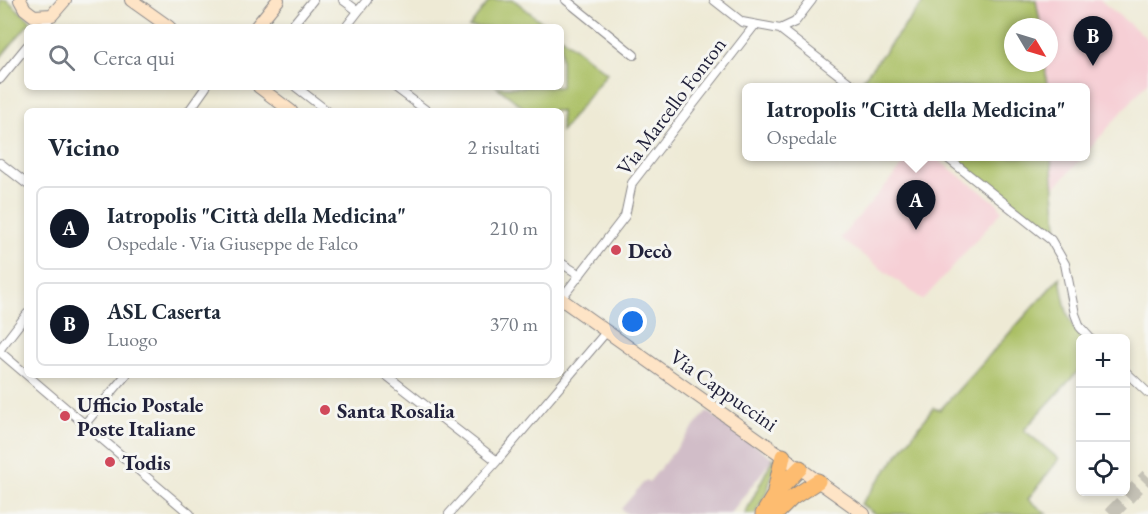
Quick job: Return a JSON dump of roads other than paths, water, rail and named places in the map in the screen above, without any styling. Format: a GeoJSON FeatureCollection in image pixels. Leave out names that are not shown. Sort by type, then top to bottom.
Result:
{"type":"FeatureCollection","features":[{"type":"Feature","properties":{"kind":"highway"},"geometry":{"type":"LineString","coordinates":[[775,494],[783,456]]}},
{"type":"Feature","properties":{"kind":"highway"},"geometry":{"type":"LineString","coordinates":[[763,514],[775,494],[800,468]]}},
{"type":"Feature","properties":{"kind":"highway"},"geometry":{"type":"LineString","coordinates":[[776,514],[792,498],[818,481]]}},
{"type":"Feature","properties":{"kind":"street"},"geometry":{"type":"LineString","coordinates":[[20,0],[25,9],[34,16],[52,15]]}},
{"type":"Feature","properties":{"kind":"street"},"geometry":{"type":"LineString","coordinates":[[44,24],[65,0]]}},
{"type":"Feature","properties":{"kind":"street"},"geometry":{"type":"LineString","coordinates":[[131,0],[166,24]]}},
{"type":"Feature","properties":{"kind":"street"},"geometry":{"type":"LineString","coordinates":[[258,24],[278,0]]}},
{"type":"Feature","properties":{"kind":"street"},"geometry":{"type":"LineString","coordinates":[[293,24],[313,0]]}},
{"type":"Feature","properties":{"kind":"street"},"geometry":{"type":"LineString","coordinates":[[343,0],[358,11]]}},
{"type":"Feature","properties":{"kind":"street"},"geometry":{"type":"LineString","coordinates":[[348,24],[367,0]]}},
{"type":"Feature","properties":{"kind":"street"},"geometry":{"type":"LineString","coordinates":[[566,0],[634,55]]}},
{"type":"Feature","properties":{"kind":"street"},"geometry":{"type":"LineString","coordinates":[[714,0],[742,22],[780,29],[851,83]]}},
{"type":"Feature","properties":{"kind":"street"},"geometry":{"type":"LineString","coordinates":[[780,29],[795,22],[812,0]]}},
{"type":"Feature","properties":{"kind":"street","name":"Via Marcello Fonton"},"geometry":{"type":"LineString","coordinates":[[564,295],[625,216],[632,183],[754,26]]}},
{"type":"Feature","properties":{"kind":"street"},"geometry":{"type":"LineString","coordinates":[[0,79],[24,50]]}},
{"type":"Feature","properties":{"kind":"street"},"geometry":{"type":"LineString","coordinates":[[191,108],[204,90]]}},
{"type":"Feature","properties":{"kind":"street"},"geometry":{"type":"LineString","coordinates":[[201,96],[210,90]]}},
{"type":"Feature","properties":{"kind":"street"},"geometry":{"type":"LineString","coordinates":[[255,90],[270,96]]}},
{"type":"Feature","properties":{"kind":"street"},"geometry":{"type":"LineString","coordinates":[[263,90],[287,108]]}},
{"type":"Feature","properties":{"kind":"street"},"geometry":{"type":"LineString","coordinates":[[300,90],[323,108]]}},
{"type":"Feature","properties":{"kind":"street"},"geometry":{"type":"LineString","coordinates":[[399,90],[423,108]]}},
{"type":"Feature","properties":{"kind":"street"},"geometry":{"type":"LineString","coordinates":[[951,161],[1051,240],[1065,264],[1075,314],[1086,334]]}},
{"type":"Feature","properties":{"kind":"street"},"geometry":{"type":"LineString","coordinates":[[0,163],[24,182]]}},
{"type":"Feature","properties":{"kind":"street"},"geometry":{"type":"LineString","coordinates":[[564,265],[580,275]]}},
{"type":"Feature","properties":{"kind":"street","name":"Via Cappuccini"},"geometry":{"type":"LineString","coordinates":[[564,301],[864,514]]}},
{"type":"Feature","properties":{"kind":"street"},"geometry":{"type":"LineString","coordinates":[[24,318],[0,350],[24,371]]}},
{"type":"Feature","properties":{"kind":"street"},"geometry":{"type":"LineString","coordinates":[[449,514],[607,331]]}},
{"type":"Feature","properties":{"kind":"street"},"geometry":{"type":"LineString","coordinates":[[1130,377],[1148,393]]}},
{"type":"Feature","properties":{"kind":"street"},"geometry":{"type":"LineString","coordinates":[[31,378],[190,514]]}},
{"type":"Feature","properties":{"kind":"street"},"geometry":{"type":"LineString","coordinates":[[84,425],[123,378]]}},
{"type":"Feature","properties":{"kind":"street"},"geometry":{"type":"LineString","coordinates":[[390,378],[497,461]]}},
{"type":"Feature","properties":{"kind":"tunnel"},"geometry":{"type":"LineString","coordinates":[[1111,514],[1148,476]]}},
{"type":"Feature","properties":{"kind":"place","name":"ASL Caserta"},"geometry":{"type":"Point","coordinates":[1093,66]}},
{"type":"Feature","properties":{"kind":"place","name":"Iatropolis \"Città della Medicina\""},"geometry":{"type":"Point","coordinates":[916,230]}},
{"type":"Feature","properties":{"kind":"place","name":"Decò"},"geometry":{"type":"Point","coordinates":[616,250]}},
{"type":"Feature","properties":{"kind":"place","name":"Santa Rosalia"},"geometry":{"type":"Point","coordinates":[325,410]}},
{"type":"Feature","properties":{"kind":"place","name":"Ufficio Postale Poste Italiane"},"geometry":{"type":"Point","coordinates":[65,416]}},
{"type":"Feature","properties":{"kind":"place","name":"Todis"},"geometry":{"type":"Point","coordinates":[110,462]}}]}
